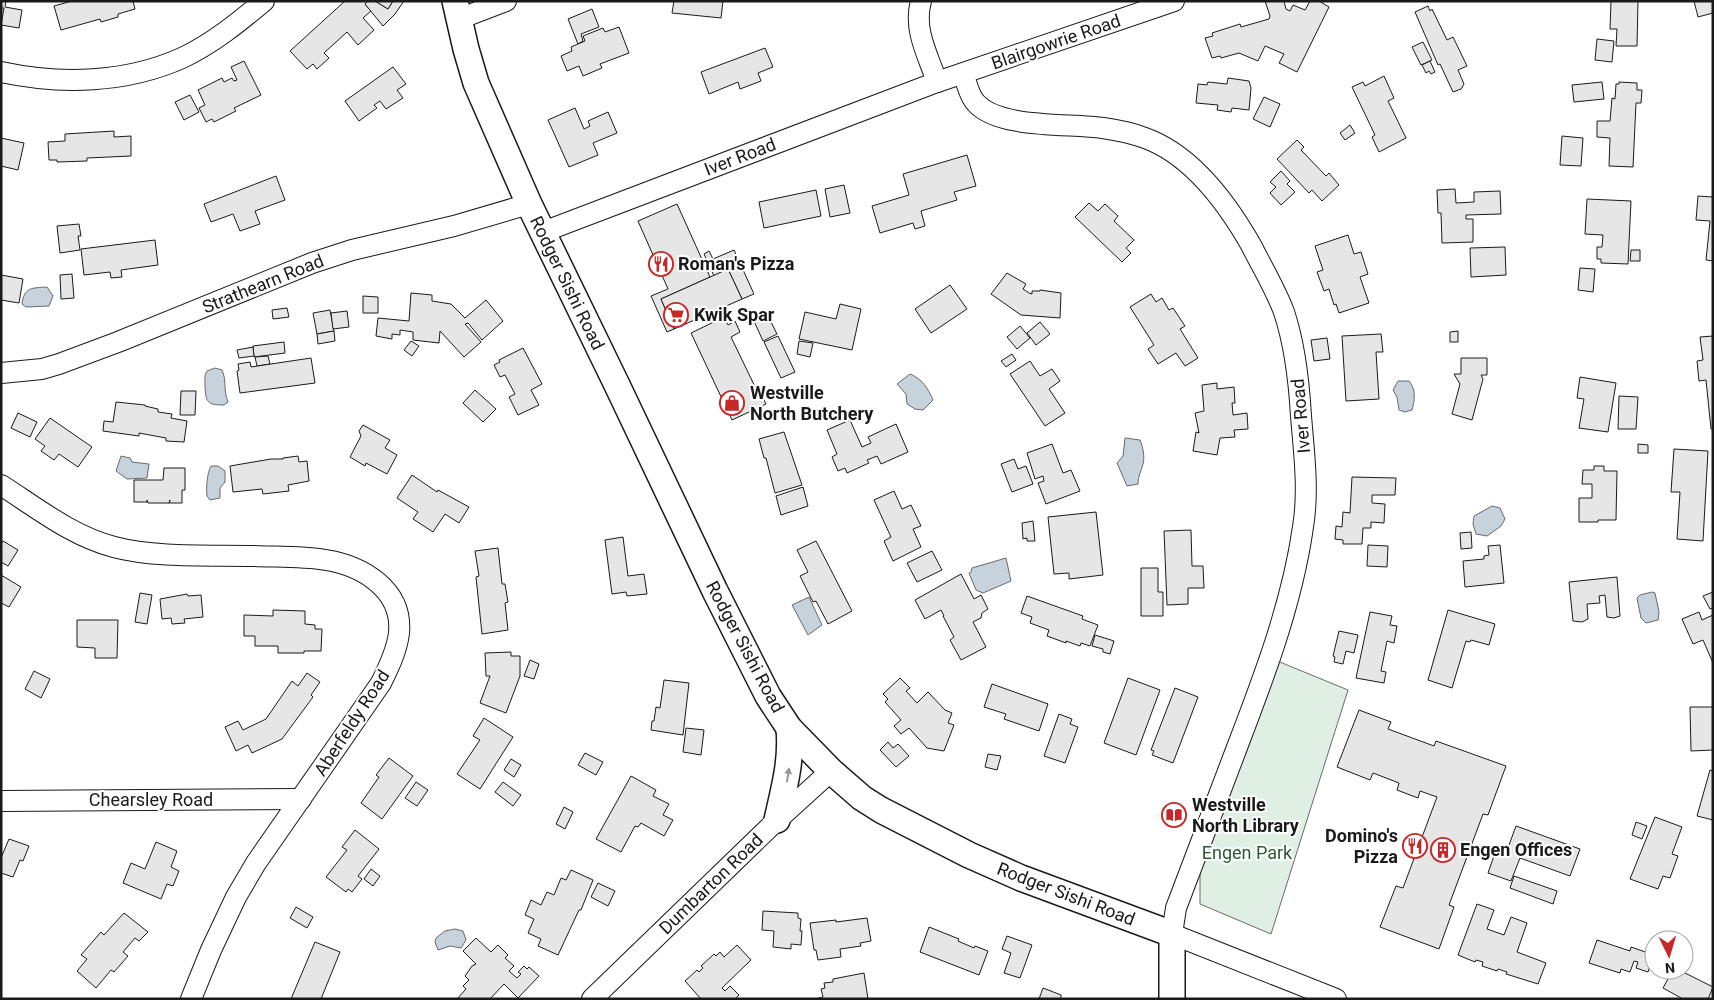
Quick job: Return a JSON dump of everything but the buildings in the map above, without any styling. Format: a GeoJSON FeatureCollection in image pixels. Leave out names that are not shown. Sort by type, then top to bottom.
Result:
{"type":"FeatureCollection","features":[{"type":"Feature","properties":{"kind":"main road","name":"Rodger Sishi Road"},"geometry":{"type":"LineString","coordinates":[[457,10],[476,83],[528,204],[715,591],[768,696],[789,728],[831,771],[862,798],[881,810],[969,855],[1021,878],[1172,934]]}},
{"type":"Feature","properties":{"kind":"main road"},"geometry":{"type":"LineString","coordinates":[[777,820],[787,780],[791,743],[789,728]]}},
{"type":"Feature","properties":{"kind":"main road"},"geometry":{"type":"LineString","coordinates":[[1172,934],[1172,999]]}},
{"type":"Feature","properties":{"kind":"street"},"geometry":{"type":"LineString","coordinates":[[1,72],[23,77],[74,81],[105,78],[156,68],[182,58],[210,42],[239,22],[264,1]]}},
{"type":"Feature","properties":{"kind":"street"},"geometry":{"type":"LineString","coordinates":[[457,10],[506,1]]}},
{"type":"Feature","properties":{"kind":"street"},"geometry":{"type":"LineString","coordinates":[[921,1],[918,13],[918,27],[937,82]]}},
{"type":"Feature","properties":{"kind":"street","name":"Blairgowrie Road"},"geometry":{"type":"LineString","coordinates":[[937,82],[1174,1]]}},
{"type":"Feature","properties":{"kind":"street","name":"Iver Road"},"geometry":{"type":"LineString","coordinates":[[963,74],[976,103],[995,116],[1018,121],[1102,128],[1132,134],[1155,143],[1179,157],[1215,192],[1243,231],[1267,274],[1284,312],[1300,390],[1306,482],[1303,526],[1296,565],[1288,601],[1263,680],[1176,908],[1172,934]]}},
{"type":"Feature","properties":{"kind":"street","name":"Iver Road"},"geometry":{"type":"LineString","coordinates":[[543,232],[937,82]]}},
{"type":"Feature","properties":{"kind":"street","name":"Strathearn Road"},"geometry":{"type":"LineString","coordinates":[[1,374],[42,370],[59,364],[312,263],[352,250],[454,226],[528,204]]}},
{"type":"Feature","properties":{"kind":"street","name":"Aberfeldy Road"},"geometry":{"type":"LineString","coordinates":[[1,485],[82,536],[114,547],[156,553],[302,558],[327,560],[352,566],[382,585],[390,595],[396,609],[399,620],[399,632],[390,665],[381,682],[256,863],[236,897],[210,950],[191,999]]}},
{"type":"Feature","properties":{"kind":"street","name":"Dumbarton Road"},"geometry":{"type":"LineString","coordinates":[[592,999],[777,820],[831,771]]}},
{"type":"Feature","properties":{"kind":"street","name":"Chearsley Road"},"geometry":{"type":"LineString","coordinates":[[1,801],[301,800]]}},
{"type":"Feature","properties":{"kind":"street","name":"Rodger Sishi Road"},"geometry":{"type":"LineString","coordinates":[[1172,934],[1336,999]]}},
{"type":"Feature","properties":{"kind":"green space","name":"Engen Park"},"geometry":{"type":"Polygon","coordinates":[[[1270,658],[1348,690],[1271,934],[1200,904],[1200,846],[1270,658]]]}},
{"type":"Feature","properties":{"kind":"shaded area"},"geometry":{"type":"Polygon","coordinates":[[[47,287],[53,296],[49,306],[26,307],[22,304],[27,291],[47,287]]]}},
{"type":"Feature","properties":{"kind":"shaded area"},"geometry":{"type":"Polygon","coordinates":[[[215,368],[222,370],[225,382],[228,402],[224,405],[208,402],[206,396],[205,375],[207,371],[215,368]]]}},
{"type":"Feature","properties":{"kind":"shaded area"},"geometry":{"type":"Polygon","coordinates":[[[910,374],[924,384],[933,400],[923,410],[915,409],[907,404],[906,394],[897,384],[910,374]]]}},
{"type":"Feature","properties":{"kind":"shaded area"},"geometry":{"type":"Polygon","coordinates":[[[1398,381],[1409,381],[1413,388],[1414,402],[1412,410],[1405,412],[1399,410],[1397,397],[1393,390],[1398,381]]]}},
{"type":"Feature","properties":{"kind":"shaded area"},"geometry":{"type":"Polygon","coordinates":[[[1125,438],[1140,440],[1144,455],[1138,484],[1127,486],[1117,463],[1123,456],[1125,438]]]}},
{"type":"Feature","properties":{"kind":"shaded area"},"geometry":{"type":"Polygon","coordinates":[[[121,456],[130,458],[132,462],[149,464],[147,478],[127,479],[116,471],[121,456]]]}},
{"type":"Feature","properties":{"kind":"shaded area"},"geometry":{"type":"Polygon","coordinates":[[[211,466],[218,466],[225,471],[225,482],[220,488],[220,498],[210,500],[207,496],[207,489],[211,466]]]}},
{"type":"Feature","properties":{"kind":"shaded area"},"geometry":{"type":"Polygon","coordinates":[[[1492,506],[1500,508],[1505,519],[1501,526],[1487,536],[1476,534],[1473,524],[1474,516],[1492,506]]]}},
{"type":"Feature","properties":{"kind":"shaded area"},"geometry":{"type":"Polygon","coordinates":[[[1006,558],[1011,581],[983,593],[976,590],[969,573],[972,568],[1006,558]]]}},
{"type":"Feature","properties":{"kind":"shaded area"},"geometry":{"type":"Polygon","coordinates":[[[1655,593],[1659,612],[1658,620],[1646,623],[1641,618],[1637,598],[1640,595],[1655,593]]]}},
{"type":"Feature","properties":{"kind":"shaded area"},"geometry":{"type":"Polygon","coordinates":[[[809,597],[822,625],[808,635],[792,605],[809,597]]]}},
{"type":"Feature","properties":{"kind":"shaded area"},"geometry":{"type":"Polygon","coordinates":[[[455,929],[463,931],[466,940],[461,948],[450,946],[438,950],[435,942],[436,938],[445,931],[455,929]]]}},
{"type":"Feature","properties":{"kind":"place","name":"Roman's Pizza"},"geometry":{"type":"Point","coordinates":[661,264]}},
{"type":"Feature","properties":{"kind":"place","name":"Kwik Spar"},"geometry":{"type":"Point","coordinates":[676,315]}},
{"type":"Feature","properties":{"kind":"place","name":"Westville North Butchery"},"geometry":{"type":"Point","coordinates":[732,403]}},
{"type":"Feature","properties":{"kind":"place","name":"Westville North Library"},"geometry":{"type":"Point","coordinates":[1174,815]}},
{"type":"Feature","properties":{"kind":"place","name":"Domino's Pizza"},"geometry":{"type":"Point","coordinates":[1415,846]}},
{"type":"Feature","properties":{"kind":"place","name":"Engen Offices"},"geometry":{"type":"Point","coordinates":[1443,850]}}]}
